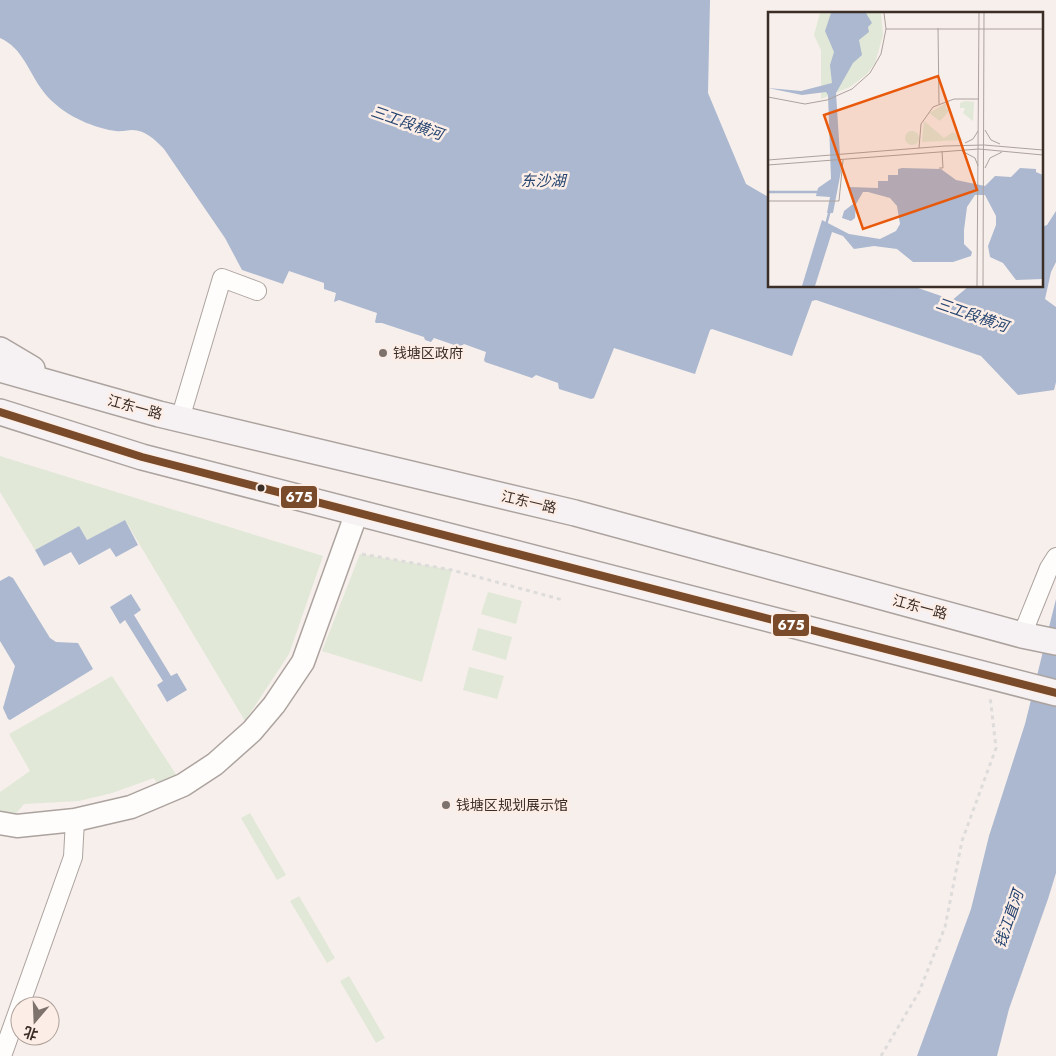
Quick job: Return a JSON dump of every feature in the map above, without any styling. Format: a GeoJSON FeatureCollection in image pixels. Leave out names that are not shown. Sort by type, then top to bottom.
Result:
{"type":"FeatureCollection","features":[{"type":"Feature","properties":{"kind":"main road"},"geometry":{"type":"LineString","coordinates":[[0,350],[60,386]]}},
{"type":"Feature","properties":{"kind":"main road","name":"江东一路"},"geometry":{"type":"LineString","coordinates":[[0,369],[180,419],[576,514],[1040,639]]}},
{"type":"Feature","properties":{"kind":"main road"},"geometry":{"type":"LineString","coordinates":[[0,412],[12,420],[142,457],[1056,693]]}},
{"type":"Feature","properties":{"kind":"street"},"geometry":{"type":"LineString","coordinates":[[180,419],[216,276],[258,291]]}},
{"type":"Feature","properties":{"kind":"street"},"geometry":{"type":"LineString","coordinates":[[0,823],[17,826],[75,820],[131,807],[183,784],[215,764],[252,731],[274,705],[303,662],[358,512]]}},
{"type":"Feature","properties":{"kind":"street"},"geometry":{"type":"LineString","coordinates":[[1040,639],[1049,568],[1056,557]]}},
{"type":"Feature","properties":{"kind":"street"},"geometry":{"type":"LineString","coordinates":[[2,1056],[73,856],[75,820]]}},
{"type":"Feature","properties":{"kind":"path"},"geometry":{"type":"LineString","coordinates":[[343,552],[452,570],[563,600]]}},
{"type":"Feature","properties":{"kind":"path"},"geometry":{"type":"LineString","coordinates":[[881,1056],[919,992],[945,927],[962,841],[996,748],[988,676]]}},
{"type":"Feature","properties":{"kind":"green space"},"geometry":{"type":"Polygon","coordinates":[[[0,456],[323,556],[289,654],[245,721],[125,520],[87,540],[79,526],[35,550],[0,492],[0,456]]]}},
{"type":"Feature","properties":{"kind":"green space"},"geometry":{"type":"Polygon","coordinates":[[[360,554],[452,570],[422,682],[322,651],[360,554]]]}},
{"type":"Feature","properties":{"kind":"green space"},"geometry":{"type":"Polygon","coordinates":[[[488,592],[522,601],[516,624],[481,614],[488,592]]]}},
{"type":"Feature","properties":{"kind":"green space"},"geometry":{"type":"Polygon","coordinates":[[[478,628],[512,637],[506,660],[472,650],[478,628]]]}},
{"type":"Feature","properties":{"kind":"green space"},"geometry":{"type":"Polygon","coordinates":[[[469,667],[504,676],[497,699],[463,690],[469,667]]]}},
{"type":"Feature","properties":{"kind":"green space"},"geometry":{"type":"Polygon","coordinates":[[[112,676],[177,776],[159,787],[154,778],[112,793],[79,801],[24,804],[14,816],[0,815],[0,792],[30,771],[9,734],[112,676]]]}},
{"type":"Feature","properties":{"kind":"green space"},"geometry":{"type":"Polygon","coordinates":[[[250,813],[286,875],[277,880],[241,818],[250,813]]]}},
{"type":"Feature","properties":{"kind":"green space"},"geometry":{"type":"Polygon","coordinates":[[[299,896],[335,958],[327,963],[290,901],[299,896]]]}},
{"type":"Feature","properties":{"kind":"green space"},"geometry":{"type":"Polygon","coordinates":[[[349,976],[385,1038],[376,1043],[340,981],[349,976]]]}},
{"type":"Feature","properties":{"kind":"water","name":"东沙湖"},"geometry":{"type":"Polygon","coordinates":[[[0,0],[710,0],[708,93],[746,184],[768,197],[768,288],[896,288],[907,294],[950,302],[967,288],[1044,288],[1044,226],[1047,225],[1056,211],[1056,262],[1051,272],[1045,299],[1056,307],[1056,382],[1054,390],[1018,395],[981,356],[816,300],[812,301],[792,356],[712,329],[710,330],[695,374],[614,348],[594,398],[591,399],[559,389],[558,383],[536,375],[532,378],[485,362],[486,352],[464,344],[460,347],[434,338],[431,342],[425,340],[424,337],[382,323],[376,323],[377,313],[339,300],[334,302],[336,293],[324,289],[324,283],[289,271],[283,284],[242,270],[225,238],[164,149],[154,139],[137,130],[116,131],[102,128],[72,116],[46,95],[20,54],[8,42],[0,38],[0,0]]]}},
{"type":"Feature","properties":{"kind":"water"},"geometry":{"type":"Polygon","coordinates":[[[125,520],[138,545],[116,557],[110,548],[79,565],[71,552],[44,566],[35,550],[79,526],[87,540],[125,520]]]}},
{"type":"Feature","properties":{"kind":"water"},"geometry":{"type":"Polygon","coordinates":[[[9,576],[13,578],[50,638],[56,642],[78,643],[93,669],[10,720],[3,708],[15,666],[0,641],[0,581],[9,576]]]}},
{"type":"Feature","properties":{"kind":"water"},"geometry":{"type":"Polygon","coordinates":[[[131,594],[141,610],[134,615],[171,676],[177,673],[187,690],[167,702],[157,685],[163,681],[125,620],[120,624],[110,607],[131,594]]]}},
{"type":"Feature","properties":{"kind":"water","name":"钱江直河"},"geometry":{"type":"Polygon","coordinates":[[[1056,599],[1056,873],[1009,1009],[997,1056],[917,1056],[971,909],[989,836],[1025,724],[1056,599]]]}},
{"type":"Feature","properties":{"kind":"waterway","name":"三工段横河"},"geometry":{"type":"LineString","coordinates":[[894,288],[940,304]]}},
{"type":"Feature","properties":{"kind":"transit line","name":"675"},"geometry":{"type":"LineString","coordinates":[[0,412],[142,457],[1056,693]]}},
{"type":"Feature","properties":{"kind":"place","name":"钱塘区政府"},"geometry":{"type":"Point","coordinates":[383,353]}},
{"type":"Feature","properties":{"kind":"place","name":"钱塘区规划展示馆"},"geometry":{"type":"Point","coordinates":[446,805]}}]}
